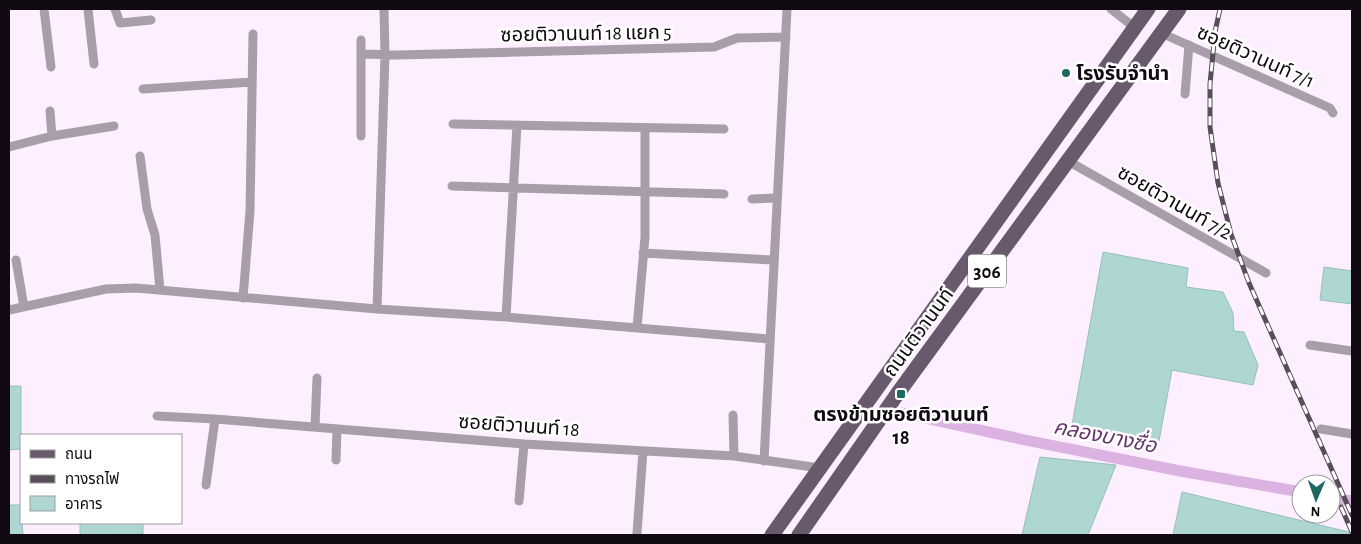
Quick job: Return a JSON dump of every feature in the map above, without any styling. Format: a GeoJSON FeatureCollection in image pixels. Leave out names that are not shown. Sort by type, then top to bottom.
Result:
{"type":"FeatureCollection","features":[{"type":"Feature","properties":{"kind":"main road","name":"ถนนติวานนท์"},"geometry":{"type":"LineString","coordinates":[[772,535],[1148,9]]}},
{"type":"Feature","properties":{"kind":"main road","name":"ถนนติวานนท์"},"geometry":{"type":"LineString","coordinates":[[799,535],[898,393],[1179,9]]}},
{"type":"Feature","properties":{"kind":"street"},"geometry":{"type":"LineString","coordinates":[[44,9],[51,67]]}},
{"type":"Feature","properties":{"kind":"street"},"geometry":{"type":"LineString","coordinates":[[88,9],[94,64]]}},
{"type":"Feature","properties":{"kind":"street"},"geometry":{"type":"LineString","coordinates":[[115,9],[120,23],[151,20]]}},
{"type":"Feature","properties":{"kind":"street"},"geometry":{"type":"LineString","coordinates":[[377,309],[385,54],[384,9]]}},
{"type":"Feature","properties":{"kind":"street"},"geometry":{"type":"LineString","coordinates":[[764,460],[787,9]]}},
{"type":"Feature","properties":{"kind":"street"},"geometry":{"type":"LineString","coordinates":[[1111,9],[1134,27]]}},
{"type":"Feature","properties":{"kind":"street","name":"ซอยติวานนท์ 7/1"},"geometry":{"type":"LineString","coordinates":[[1161,33],[1330,108],[1333,113]]}},
{"type":"Feature","properties":{"kind":"street"},"geometry":{"type":"LineString","coordinates":[[243,298],[250,211],[254,34]]}},
{"type":"Feature","properties":{"kind":"street","name":"ซอยติวานนท์ 18 แยก 5"},"geometry":{"type":"LineString","coordinates":[[361,54],[714,48],[736,38],[786,37]]}},
{"type":"Feature","properties":{"kind":"street"},"geometry":{"type":"LineString","coordinates":[[361,40],[361,136]]}},
{"type":"Feature","properties":{"kind":"street"},"geometry":{"type":"LineString","coordinates":[[1185,94],[1189,45]]}},
{"type":"Feature","properties":{"kind":"street"},"geometry":{"type":"LineString","coordinates":[[143,89],[252,82]]}},
{"type":"Feature","properties":{"kind":"street"},"geometry":{"type":"LineString","coordinates":[[50,111],[52,136]]}},
{"type":"Feature","properties":{"kind":"street"},"geometry":{"type":"LineString","coordinates":[[453,124],[724,129]]}},
{"type":"Feature","properties":{"kind":"street"},"geometry":{"type":"LineString","coordinates":[[506,317],[517,125]]}},
{"type":"Feature","properties":{"kind":"street"},"geometry":{"type":"LineString","coordinates":[[9,146],[52,136],[114,126]]}},
{"type":"Feature","properties":{"kind":"street"},"geometry":{"type":"LineString","coordinates":[[637,328],[643,252],[645,128]]}},
{"type":"Feature","properties":{"kind":"street"},"geometry":{"type":"LineString","coordinates":[[140,156],[147,208],[156,236],[160,290]]}},
{"type":"Feature","properties":{"kind":"street","name":"ซอยติวานนท์ 7/2"},"geometry":{"type":"LineString","coordinates":[[1068,161],[1266,273]]}},
{"type":"Feature","properties":{"kind":"street"},"geometry":{"type":"LineString","coordinates":[[452,186],[724,194]]}},
{"type":"Feature","properties":{"kind":"street"},"geometry":{"type":"LineString","coordinates":[[752,198],[777,198]]}},
{"type":"Feature","properties":{"kind":"street"},"geometry":{"type":"LineString","coordinates":[[643,252],[774,260]]}},
{"type":"Feature","properties":{"kind":"street"},"geometry":{"type":"LineString","coordinates":[[16,260],[24,307]]}},
{"type":"Feature","properties":{"kind":"street"},"geometry":{"type":"LineString","coordinates":[[9,310],[106,289],[136,288],[377,309],[506,317],[769,339]]}},
{"type":"Feature","properties":{"kind":"street"},"geometry":{"type":"LineString","coordinates":[[1310,345],[1352,351]]}},
{"type":"Feature","properties":{"kind":"street"},"geometry":{"type":"LineString","coordinates":[[315,428],[317,378]]}},
{"type":"Feature","properties":{"kind":"street"},"geometry":{"type":"LineString","coordinates":[[732,415],[734,456]]}},
{"type":"Feature","properties":{"kind":"street","name":"ซอยติวานนท์ 18"},"geometry":{"type":"LineString","coordinates":[[157,416],[524,444],[734,456],[820,468]]}},
{"type":"Feature","properties":{"kind":"street"},"geometry":{"type":"LineString","coordinates":[[206,485],[215,419]]}},
{"type":"Feature","properties":{"kind":"street"},"geometry":{"type":"LineString","coordinates":[[336,460],[337,429]]}},
{"type":"Feature","properties":{"kind":"street"},"geometry":{"type":"LineString","coordinates":[[1321,429],[1352,434]]}},
{"type":"Feature","properties":{"kind":"street"},"geometry":{"type":"LineString","coordinates":[[519,501],[524,444]]}},
{"type":"Feature","properties":{"kind":"street"},"geometry":{"type":"LineString","coordinates":[[637,533],[643,451]]}},
{"type":"Feature","properties":{"kind":"building"},"geometry":{"type":"Polygon","coordinates":[[[1103,252],[1188,268],[1186,287],[1223,292],[1233,313],[1234,331],[1244,332],[1258,365],[1253,385],[1172,370],[1159,441],[1072,425],[1103,252]]]}},
{"type":"Feature","properties":{"kind":"building"},"geometry":{"type":"Polygon","coordinates":[[[1324,267],[1352,271],[1352,304],[1320,300],[1324,267]]]}},
{"type":"Feature","properties":{"kind":"building"},"geometry":{"type":"Polygon","coordinates":[[[9,386],[21,386],[20,449],[9,450],[9,386]]]}},
{"type":"Feature","properties":{"kind":"building"},"geometry":{"type":"Polygon","coordinates":[[[1040,457],[1116,465],[1088,535],[1022,535],[1040,457]]]}},
{"type":"Feature","properties":{"kind":"building"},"geometry":{"type":"Polygon","coordinates":[[[1182,492],[1291,518],[1291,524],[1316,524],[1349,532],[1349,535],[1173,535],[1182,492]]]}},
{"type":"Feature","properties":{"kind":"building"},"geometry":{"type":"Polygon","coordinates":[[[9,505],[20,505],[20,524],[22,524],[23,535],[9,535],[9,505]]]}},
{"type":"Feature","properties":{"kind":"building"},"geometry":{"type":"Polygon","coordinates":[[[80,524],[143,524],[143,534],[80,535],[80,524]]]}},
{"type":"Feature","properties":{"kind":"waterway","name":"คลองบางซื่อ"},"geometry":{"type":"LineString","coordinates":[[902,413],[1180,471],[1291,490]]}},
{"type":"Feature","properties":{"kind":"waterway","name":"คลองบางซื่อ"},"geometry":{"type":"LineString","coordinates":[[1341,499],[1352,501]]}},
{"type":"Feature","properties":{"kind":"railway"},"geometry":{"type":"LineString","coordinates":[[1220,9],[1215,32],[1210,84],[1210,127],[1218,183],[1231,234],[1249,283],[1352,515]]}},
{"type":"Feature","properties":{"kind":"railway"},"geometry":{"type":"LineString","coordinates":[[1341,507],[1352,532]]}},
{"type":"Feature","properties":{"kind":"place","name":"โรงรับจำนำ"},"geometry":{"type":"Point","coordinates":[1066,73]}},
{"type":"Feature","properties":{"kind":"place","name":"ตรงข้ามซอยติวานนท์ 18"},"geometry":{"type":"Point","coordinates":[901,394]}}]}
